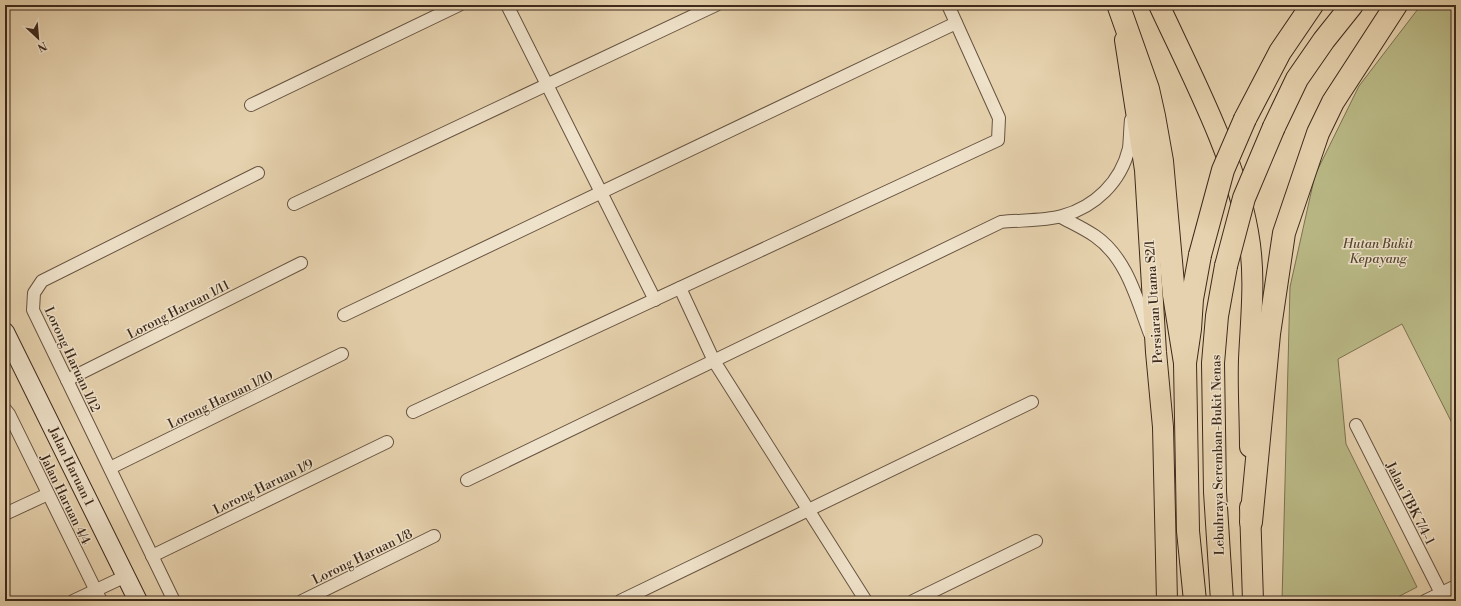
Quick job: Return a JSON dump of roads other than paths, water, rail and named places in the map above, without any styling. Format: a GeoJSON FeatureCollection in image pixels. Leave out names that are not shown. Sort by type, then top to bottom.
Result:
{"type":"FeatureCollection","features":[{"type":"Feature","properties":{"kind":"highway"},"geometry":{"type":"LineString","coordinates":[[1185,363],[1190,329],[1192,299],[1200,255],[1223,170],[1245,119],[1280,52],[1312,5]]}},
{"type":"Feature","properties":{"kind":"highway","name":"Lebuhraya Seremban-Bukit Nenas"},"geometry":{"type":"LineString","coordinates":[[1222,601],[1215,492],[1213,363],[1217,316],[1226,266],[1244,198],[1274,127],[1297,79],[1324,40],[1352,5]]}},
{"type":"Feature","properties":{"kind":"highway"},"geometry":{"type":"LineString","coordinates":[[1251,522],[1269,334],[1284,233],[1318,133],[1333,102],[1396,5]]}},
{"type":"Feature","properties":{"kind":"highway"},"geometry":{"type":"LineString","coordinates":[[1119,6],[1148,89],[1162,161],[1174,294],[1185,363],[1188,531],[1195,601]]}},
{"type":"Feature","properties":{"kind":"main road"},"geometry":{"type":"LineString","coordinates":[[1159,5],[1211,117],[1236,184],[1248,231],[1254,281],[1249,361],[1253,601]]}},
{"type":"Feature","properties":{"kind":"main road","name":"Persiaran Utama S2/1"},"geometry":{"type":"LineString","coordinates":[[1119,6],[1145,170],[1156,352],[1163,427],[1167,601]]}},
{"type":"Feature","properties":{"kind":"main road","name":"Jalan Haruan 1"},"geometry":{"type":"LineString","coordinates":[[5,332],[138,601]]}},
{"type":"Feature","properties":{"kind":"street"},"geometry":{"type":"LineString","coordinates":[[251,105],[459,5]]}},
{"type":"Feature","properties":{"kind":"street"},"geometry":{"type":"LineString","coordinates":[[507,5],[655,300]]}},
{"type":"Feature","properties":{"kind":"street"},"geometry":{"type":"LineString","coordinates":[[294,204],[716,5]]}},
{"type":"Feature","properties":{"kind":"street"},"geometry":{"type":"LineString","coordinates":[[414,412],[998,140],[999,118],[948,5]]}},
{"type":"Feature","properties":{"kind":"street"},"geometry":{"type":"LineString","coordinates":[[344,315],[956,23]]}},
{"type":"Feature","properties":{"kind":"street"},"geometry":{"type":"LineString","coordinates":[[467,480],[1000,222],[1061,216],[1089,205],[1107,189],[1120,171],[1129,147],[1133,92]]}},
{"type":"Feature","properties":{"kind":"street","name":"Lorong Haruan 1/12"},"geometry":{"type":"LineString","coordinates":[[174,601],[33,310],[34,293],[42,281],[258,173]]}},
{"type":"Feature","properties":{"kind":"street"},"geometry":{"type":"LineString","coordinates":[[1061,216],[1096,237],[1112,252],[1131,281],[1156,352]]}},
{"type":"Feature","properties":{"kind":"street","name":"Lorong Haruan 1/11"},"geometry":{"type":"LineString","coordinates":[[67,380],[301,263]]}},
{"type":"Feature","properties":{"kind":"street"},"geometry":{"type":"LineString","coordinates":[[680,288],[714,361],[866,601]]}},
{"type":"Feature","properties":{"kind":"street","name":"Lorong Haruan 1/10"},"geometry":{"type":"LineString","coordinates":[[110,468],[342,354]]}},
{"type":"Feature","properties":{"kind":"street"},"geometry":{"type":"LineString","coordinates":[[620,601],[1032,402]]}},
{"type":"Feature","properties":{"kind":"street","name":"Jalan Haruan 4/4"},"geometry":{"type":"LineString","coordinates":[[5,409],[9,414],[99,596]]}},
{"type":"Feature","properties":{"kind":"street","name":"Jalan TBK 7/4-1"},"geometry":{"type":"LineString","coordinates":[[1356,425],[1443,597]]}},
{"type":"Feature","properties":{"kind":"street","name":"Lorong Haruan 1/9"},"geometry":{"type":"LineString","coordinates":[[152,556],[387,442]]}},
{"type":"Feature","properties":{"kind":"street"},"geometry":{"type":"LineString","coordinates":[[5,514],[48,494]]}},
{"type":"Feature","properties":{"kind":"street","name":"Lorong Haruan 1/8"},"geometry":{"type":"LineString","coordinates":[[302,601],[434,536]]}},
{"type":"Feature","properties":{"kind":"street"},"geometry":{"type":"LineString","coordinates":[[913,601],[1036,541]]}},
{"type":"Feature","properties":{"kind":"street"},"geometry":{"type":"LineString","coordinates":[[73,601],[99,596],[126,576]]}},
{"type":"Feature","properties":{"kind":"street"},"geometry":{"type":"LineString","coordinates":[[1425,601],[1443,597],[1456,586]]}},
{"type":"Feature","properties":{"kind":"park label","name":"Hutan Bukit Kepayang"},"geometry":{"type":"Point","coordinates":[1378,250]}}]}
